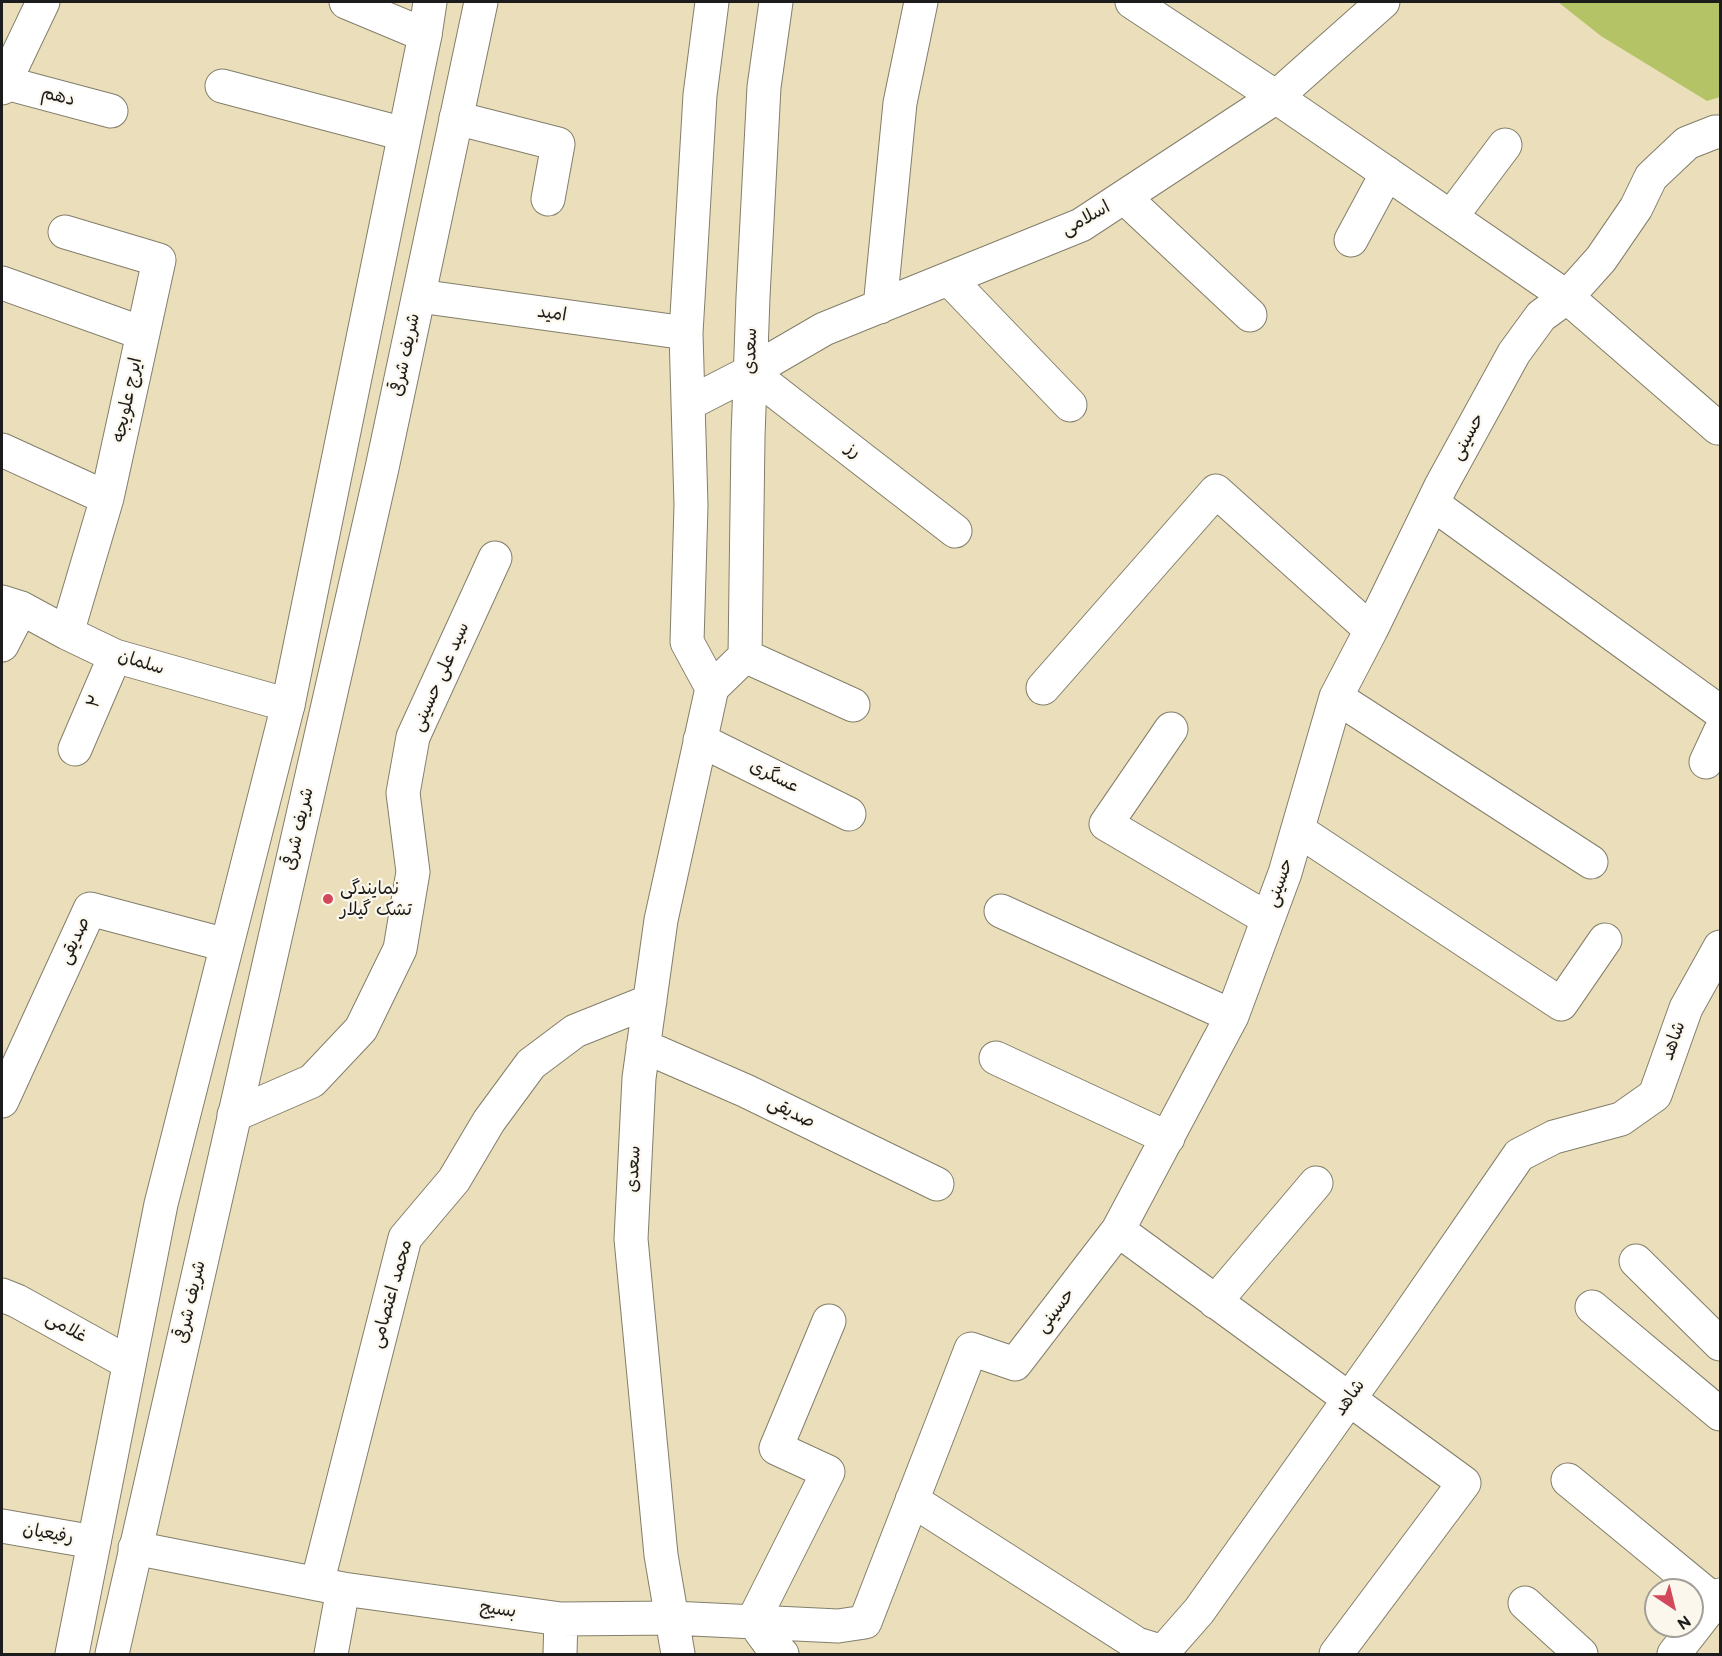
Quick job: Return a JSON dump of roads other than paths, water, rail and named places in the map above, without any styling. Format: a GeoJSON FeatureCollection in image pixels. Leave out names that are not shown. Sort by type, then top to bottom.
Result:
{"type":"FeatureCollection","features":[{"type":"Feature","properties":{"kind":"street"},"geometry":{"type":"LineString","coordinates":[[2,84],[43,2]]}},
{"type":"Feature","properties":{"kind":"street"},"geometry":{"type":"LineString","coordinates":[[346,2],[424,35]]}},
{"type":"Feature","properties":{"kind":"street"},"geometry":{"type":"LineString","coordinates":[[72,1654],[161,1204],[288,705],[430,2]]}},
{"type":"Feature","properties":{"kind":"street","name":"شریف شرقی"},"geometry":{"type":"LineString","coordinates":[[112,1654],[380,479],[481,2]]}},
{"type":"Feature","properties":{"kind":"street"},"geometry":{"type":"LineString","coordinates":[[712,2],[700,95],[686,333],[691,505],[687,642],[711,688],[745,656],[853,705]]}},
{"type":"Feature","properties":{"kind":"street","name":"سعدی"},"geometry":{"type":"LineString","coordinates":[[745,656],[750,372],[764,87],[776,2]]}},
{"type":"Feature","properties":{"kind":"street"},"geometry":{"type":"LineString","coordinates":[[880,306],[900,103],[921,2]]}},
{"type":"Feature","properties":{"kind":"street"},"geometry":{"type":"LineString","coordinates":[[1132,2],[1276,97],[1567,297],[1718,428]]}},
{"type":"Feature","properties":{"kind":"street","name":"اسلامی"},"geometry":{"type":"LineString","coordinates":[[688,404],[750,372],[824,329],[1081,225],[1276,97],[1383,2]]}},
{"type":"Feature","properties":{"kind":"street","name":"دهم"},"geometry":{"type":"LineString","coordinates":[[2,84],[111,111]]}},
{"type":"Feature","properties":{"kind":"street"},"geometry":{"type":"LineString","coordinates":[[222,86],[404,134]]}},
{"type":"Feature","properties":{"kind":"street"},"geometry":{"type":"LineString","coordinates":[[456,118],[558,144],[548,199]]}},
{"type":"Feature","properties":{"kind":"street","name":"حسینی"},"geometry":{"type":"LineString","coordinates":[[865,1622],[971,1349],[1015,1364],[1118,1230],[1232,1016],[1285,873],[1336,697],[1432,504],[1514,354],[1541,316],[1567,297],[1601,259],[1636,208],[1651,177],[1687,143],[1720,132]]}},
{"type":"Feature","properties":{"kind":"street"},"geometry":{"type":"LineString","coordinates":[[1451,217],[1505,145]]}},
{"type":"Feature","properties":{"kind":"street"},"geometry":{"type":"LineString","coordinates":[[1352,240],[1387,173]]}},
{"type":"Feature","properties":{"kind":"street"},"geometry":{"type":"LineString","coordinates":[[1124,197],[1250,315]]}},
{"type":"Feature","properties":{"kind":"street","name":"ایرج علویجه"},"geometry":{"type":"LineString","coordinates":[[65,232],[159,260],[107,498],[68,633]]}},
{"type":"Feature","properties":{"kind":"street"},"geometry":{"type":"LineString","coordinates":[[949,279],[1070,405]]}},
{"type":"Feature","properties":{"kind":"street"},"geometry":{"type":"LineString","coordinates":[[2,283],[142,333]]}},
{"type":"Feature","properties":{"kind":"street","name":"امید"},"geometry":{"type":"LineString","coordinates":[[419,296],[686,333]]}},
{"type":"Feature","properties":{"kind":"street","name":"رز"},"geometry":{"type":"LineString","coordinates":[[750,372],[955,531]]}},
{"type":"Feature","properties":{"kind":"street"},"geometry":{"type":"LineString","coordinates":[[2,450],[107,498]]}},
{"type":"Feature","properties":{"kind":"street"},"geometry":{"type":"LineString","coordinates":[[1043,688],[1216,491],[1371,630]]}},
{"type":"Feature","properties":{"kind":"street"},"geometry":{"type":"LineString","coordinates":[[1432,504],[1720,712]]}},
{"type":"Feature","properties":{"kind":"street","name":"سید علی حسینی"},"geometry":{"type":"LineString","coordinates":[[234,1115],[312,1081],[361,1029],[400,949],[413,872],[403,793],[413,737],[495,558]]}},
{"type":"Feature","properties":{"kind":"street"},"geometry":{"type":"LineString","coordinates":[[2,645],[11,605]]}},
{"type":"Feature","properties":{"kind":"street","name":"سلمان"},"geometry":{"type":"LineString","coordinates":[[11,605],[115,656],[288,705]]}},
{"type":"Feature","properties":{"kind":"street","name":"۲"},"geometry":{"type":"LineString","coordinates":[[75,749],[115,656]]}},
{"type":"Feature","properties":{"kind":"street","name":"سعدی"},"geometry":{"type":"LineString","coordinates":[[678,1654],[661,1555],[631,1239],[639,1078],[661,920],[711,688]]}},
{"type":"Feature","properties":{"kind":"street"},"geometry":{"type":"LineString","coordinates":[[1336,697],[1591,862]]}},
{"type":"Feature","properties":{"kind":"street"},"geometry":{"type":"LineString","coordinates":[[1171,729],[1106,824],[1268,919]]}},
{"type":"Feature","properties":{"kind":"street"},"geometry":{"type":"LineString","coordinates":[[1706,762],[1720,732]]}},
{"type":"Feature","properties":{"kind":"street","name":"عسگری"},"geometry":{"type":"LineString","coordinates":[[700,740],[849,814]]}},
{"type":"Feature","properties":{"kind":"street"},"geometry":{"type":"LineString","coordinates":[[1298,830],[1561,1004],[1605,940]]}},
{"type":"Feature","properties":{"kind":"street","name":"صدیقی"},"geometry":{"type":"LineString","coordinates":[[2,1101],[90,909],[226,945]]}},
{"type":"Feature","properties":{"kind":"street"},"geometry":{"type":"LineString","coordinates":[[1001,911],[1232,1016]]}},
{"type":"Feature","properties":{"kind":"street","name":"شاهد"},"geometry":{"type":"LineString","coordinates":[[912,1500],[1137,1644],[1163,1652],[1199,1611],[1519,1155],[1554,1137],[1621,1119],[1655,1095],[1686,1008],[1720,947]]}},
{"type":"Feature","properties":{"kind":"street","name":"محمد اعتصامی"},"geometry":{"type":"LineString","coordinates":[[331,1654],[330,1587],[405,1238],[454,1180],[489,1121],[531,1064],[574,1031],[650,1001]]}},
{"type":"Feature","properties":{"kind":"street","name":"صدیقی"},"geometry":{"type":"LineString","coordinates":[[644,1046],[746,1091],[937,1184]]}},
{"type":"Feature","properties":{"kind":"street"},"geometry":{"type":"LineString","coordinates":[[996,1058],[1167,1138]]}},
{"type":"Feature","properties":{"kind":"street"},"geometry":{"type":"LineString","coordinates":[[1215,1302],[1316,1184]]}},
{"type":"Feature","properties":{"kind":"street"},"geometry":{"type":"LineString","coordinates":[[1118,1230],[1464,1483],[1336,1654]]}},
{"type":"Feature","properties":{"kind":"street"},"geometry":{"type":"LineString","coordinates":[[1636,1261],[1720,1344]]}},
{"type":"Feature","properties":{"kind":"street","name":"غلامی"},"geometry":{"type":"LineString","coordinates":[[2,1295],[129,1363]]}},
{"type":"Feature","properties":{"kind":"street"},"geometry":{"type":"LineString","coordinates":[[1592,1307],[1720,1414]]}},
{"type":"Feature","properties":{"kind":"street"},"geometry":{"type":"LineString","coordinates":[[782,1654],[775,1651],[753,1621],[828,1472],[776,1448],[829,1321]]}},
{"type":"Feature","properties":{"kind":"street"},"geometry":{"type":"LineString","coordinates":[[1568,1480],[1718,1598],[1674,1654]]}},
{"type":"Feature","properties":{"kind":"street","name":"رفیعیان"},"geometry":{"type":"LineString","coordinates":[[2,1526],[94,1542]]}},
{"type":"Feature","properties":{"kind":"street","name":"بسیج"},"geometry":{"type":"LineString","coordinates":[[135,1548],[330,1587],[561,1619],[672,1618],[838,1626],[865,1622]]}},
{"type":"Feature","properties":{"kind":"street"},"geometry":{"type":"LineString","coordinates":[[1525,1603],[1581,1654]]}},
{"type":"Feature","properties":{"kind":"street"},"geometry":{"type":"LineString","coordinates":[[560,1654],[561,1619]]}},
{"type":"Feature","properties":{"kind":"place","name":"نمایندگی تشک گیلار"},"geometry":{"type":"Point","coordinates":[328,899]}}]}
